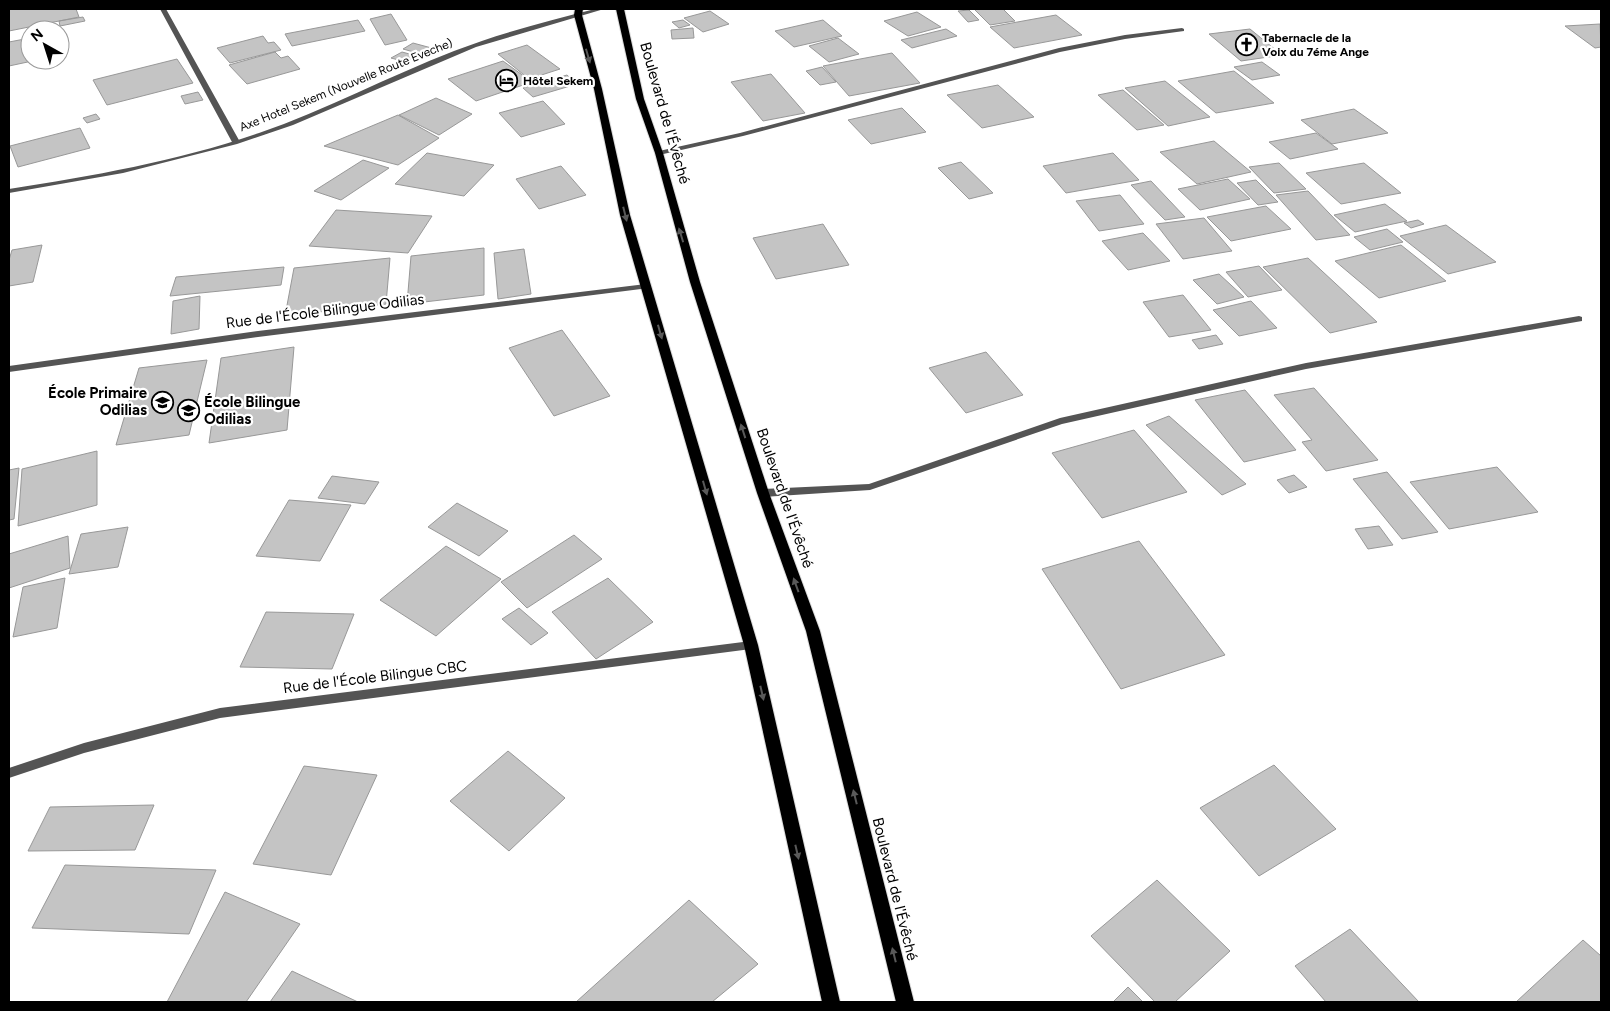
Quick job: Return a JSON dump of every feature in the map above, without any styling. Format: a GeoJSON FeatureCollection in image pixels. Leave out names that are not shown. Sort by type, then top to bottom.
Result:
{"type":"FeatureCollection","features":[{"type":"Feature","properties":{"kind":"main road","name":"Boulevard de l'Évêché"},"geometry":{"type":"LineString","coordinates":[[620,9],[640,99],[660,153],[674,211],[695,282],[763,492],[813,630],[906,1002]]}},
{"type":"Feature","properties":{"kind":"main road"},"geometry":{"type":"LineString","coordinates":[[578,12],[598,89],[625,215],[752,645],[831,1002]]}},
{"type":"Feature","properties":{"kind":"street"},"geometry":{"type":"LineString","coordinates":[[163,9],[236,142]]}},
{"type":"Feature","properties":{"kind":"street","name":"Axe Hotel Sekem (Nouvelle Route Eveche)"},"geometry":{"type":"LineString","coordinates":[[9,191],[63,183],[153,164],[236,142],[292,121],[459,51],[578,12],[601,9]]}},
{"type":"Feature","properties":{"kind":"street"},"geometry":{"type":"LineString","coordinates":[[660,153],[750,132],[1059,50],[1182,30]]}},
{"type":"Feature","properties":{"kind":"street","name":"Rue de l'École Bilingue Odilias"},"geometry":{"type":"LineString","coordinates":[[9,368],[258,334],[646,286]]}},
{"type":"Feature","properties":{"kind":"street"},"geometry":{"type":"LineString","coordinates":[[763,492],[870,487],[1060,421],[1306,366],[1579,319]]}},
{"type":"Feature","properties":{"kind":"street","name":"Rue de l'École Bilingue CBC"},"geometry":{"type":"LineString","coordinates":[[9,773],[84,748],[220,713],[752,645]]}},
{"type":"Feature","properties":{"kind":"building"},"geometry":{"type":"Polygon","coordinates":[[[9,9],[76,9],[79,17],[64,20],[20,20],[20,29],[9,31],[9,9]]]}},
{"type":"Feature","properties":{"kind":"building"},"geometry":{"type":"Polygon","coordinates":[[[974,9],[1003,9],[1015,21],[990,25],[974,9]]]}},
{"type":"Feature","properties":{"kind":"building"},"geometry":{"type":"Polygon","coordinates":[[[969,10],[979,20],[968,22],[958,11],[969,10]]]}},
{"type":"Feature","properties":{"kind":"building"},"geometry":{"type":"Polygon","coordinates":[[[710,11],[729,24],[703,32],[684,18],[710,11]]]}},
{"type":"Feature","properties":{"kind":"building"},"geometry":{"type":"Polygon","coordinates":[[[917,12],[941,27],[908,36],[884,21],[917,12]]]}},
{"type":"Feature","properties":{"kind":"building"},"geometry":{"type":"Polygon","coordinates":[[[391,14],[407,40],[385,45],[370,19],[391,14]]]}},
{"type":"Feature","properties":{"kind":"building"},"geometry":{"type":"Polygon","coordinates":[[[1056,15],[1082,35],[1014,48],[990,27],[1056,15]]]}},
{"type":"Feature","properties":{"kind":"building"},"geometry":{"type":"Polygon","coordinates":[[[83,17],[85,21],[70,24],[70,20],[65,20],[83,17]]]}},
{"type":"Feature","properties":{"kind":"building"},"geometry":{"type":"Polygon","coordinates":[[[358,20],[365,31],[292,46],[285,34],[358,20]]]}},
{"type":"Feature","properties":{"kind":"building"},"geometry":{"type":"Polygon","coordinates":[[[683,20],[690,25],[679,28],[672,22],[683,20]]]}},
{"type":"Feature","properties":{"kind":"building"},"geometry":{"type":"Polygon","coordinates":[[[823,20],[842,36],[794,47],[775,31],[823,20]]]}},
{"type":"Feature","properties":{"kind":"building"},"geometry":{"type":"Polygon","coordinates":[[[1600,24],[1601,47],[1595,48],[1565,26],[1600,24]]]}},
{"type":"Feature","properties":{"kind":"building"},"geometry":{"type":"Polygon","coordinates":[[[693,28],[694,38],[672,39],[671,30],[693,28]]]}},
{"type":"Feature","properties":{"kind":"building"},"geometry":{"type":"Polygon","coordinates":[[[946,29],[957,36],[912,48],[901,40],[946,29]]]}},
{"type":"Feature","properties":{"kind":"building","name":"Tabernacle de la Voix du 7éme Ange"},"geometry":{"type":"Polygon","coordinates":[[[1250,29],[1282,55],[1241,61],[1209,34],[1250,29]]]}},
{"type":"Feature","properties":{"kind":"building"},"geometry":{"type":"Polygon","coordinates":[[[263,36],[268,43],[274,42],[281,50],[230,63],[217,48],[263,36]]]}},
{"type":"Feature","properties":{"kind":"building"},"geometry":{"type":"Polygon","coordinates":[[[838,38],[859,54],[829,62],[809,46],[838,38]]]}},
{"type":"Feature","properties":{"kind":"building"},"geometry":{"type":"Polygon","coordinates":[[[20,40],[20,64],[9,66],[9,42],[20,40]]]}},
{"type":"Feature","properties":{"kind":"building"},"geometry":{"type":"Polygon","coordinates":[[[413,43],[439,50],[428,56],[403,49],[413,43]]]}},
{"type":"Feature","properties":{"kind":"building"},"geometry":{"type":"Polygon","coordinates":[[[527,45],[560,69],[529,79],[498,54],[527,45]]]}},
{"type":"Feature","properties":{"kind":"building"},"geometry":{"type":"Polygon","coordinates":[[[275,52],[281,58],[288,56],[300,69],[247,84],[229,65],[275,52]]]}},
{"type":"Feature","properties":{"kind":"building"},"geometry":{"type":"Polygon","coordinates":[[[402,52],[417,56],[406,62],[391,58],[402,52]]]}},
{"type":"Feature","properties":{"kind":"building"},"geometry":{"type":"Polygon","coordinates":[[[892,53],[920,83],[849,96],[823,66],[892,53]]]}},
{"type":"Feature","properties":{"kind":"building"},"geometry":{"type":"Polygon","coordinates":[[[177,59],[193,83],[107,105],[93,80],[177,59]]]}},
{"type":"Feature","properties":{"kind":"building"},"geometry":{"type":"Polygon","coordinates":[[[503,61],[532,82],[476,101],[448,79],[503,61]]]}},
{"type":"Feature","properties":{"kind":"building"},"geometry":{"type":"Polygon","coordinates":[[[1262,62],[1280,75],[1252,80],[1234,67],[1262,62]]]}},
{"type":"Feature","properties":{"kind":"building"},"geometry":{"type":"Polygon","coordinates":[[[822,67],[836,82],[820,85],[806,71],[822,67]]]}},
{"type":"Feature","properties":{"kind":"building"},"geometry":{"type":"Polygon","coordinates":[[[1234,71],[1274,103],[1216,113],[1178,81],[1234,71]]]}},
{"type":"Feature","properties":{"kind":"building"},"geometry":{"type":"Polygon","coordinates":[[[771,74],[805,113],[763,121],[731,82],[771,74]]]}},
{"type":"Feature","properties":{"kind":"building"},"geometry":{"type":"Polygon","coordinates":[[[567,75],[577,84],[533,97],[523,88],[567,75]]]}},
{"type":"Feature","properties":{"kind":"building"},"geometry":{"type":"Polygon","coordinates":[[[1165,81],[1210,117],[1168,126],[1125,88],[1165,81]]]}},
{"type":"Feature","properties":{"kind":"building"},"geometry":{"type":"Polygon","coordinates":[[[998,85],[1034,117],[982,128],[947,95],[998,85]]]}},
{"type":"Feature","properties":{"kind":"building"},"geometry":{"type":"Polygon","coordinates":[[[1123,90],[1164,125],[1137,130],[1098,95],[1123,90]]]}},
{"type":"Feature","properties":{"kind":"building"},"geometry":{"type":"Polygon","coordinates":[[[198,92],[203,100],[185,104],[181,96],[198,92]]]}},
{"type":"Feature","properties":{"kind":"building"},"geometry":{"type":"Polygon","coordinates":[[[436,98],[472,114],[439,135],[399,115],[436,98]]]}},
{"type":"Feature","properties":{"kind":"building"},"geometry":{"type":"Polygon","coordinates":[[[543,101],[565,124],[521,137],[499,113],[543,101]]]}},
{"type":"Feature","properties":{"kind":"building"},"geometry":{"type":"Polygon","coordinates":[[[902,108],[926,132],[871,144],[848,120],[902,108]]]}},
{"type":"Feature","properties":{"kind":"building"},"geometry":{"type":"Polygon","coordinates":[[[1354,109],[1388,133],[1332,144],[1301,120],[1354,109]]]}},
{"type":"Feature","properties":{"kind":"building"},"geometry":{"type":"Polygon","coordinates":[[[96,114],[100,119],[87,123],[83,118],[96,114]]]}},
{"type":"Feature","properties":{"kind":"building"},"geometry":{"type":"Polygon","coordinates":[[[398,115],[439,138],[398,165],[324,146],[398,115]]]}},
{"type":"Feature","properties":{"kind":"building"},"geometry":{"type":"Polygon","coordinates":[[[80,128],[90,148],[18,167],[10,146],[80,128]]]}},
{"type":"Feature","properties":{"kind":"building"},"geometry":{"type":"Polygon","coordinates":[[[1316,133],[1338,149],[1290,159],[1269,142],[1316,133]]]}},
{"type":"Feature","properties":{"kind":"building"},"geometry":{"type":"Polygon","coordinates":[[[1214,141],[1251,172],[1197,184],[1160,152],[1214,141]]]}},
{"type":"Feature","properties":{"kind":"building"},"geometry":{"type":"Polygon","coordinates":[[[427,153],[494,165],[464,196],[395,184],[427,153]]]}},
{"type":"Feature","properties":{"kind":"building"},"geometry":{"type":"Polygon","coordinates":[[[1113,153],[1139,180],[1066,193],[1043,166],[1113,153]]]}},
{"type":"Feature","properties":{"kind":"building"},"geometry":{"type":"Polygon","coordinates":[[[363,160],[389,168],[341,200],[314,191],[363,160]]]}},
{"type":"Feature","properties":{"kind":"building"},"geometry":{"type":"Polygon","coordinates":[[[961,162],[993,193],[969,199],[938,168],[961,162]]]}},
{"type":"Feature","properties":{"kind":"building"},"geometry":{"type":"Polygon","coordinates":[[[1279,163],[1306,189],[1274,193],[1249,167],[1279,163]]]}},
{"type":"Feature","properties":{"kind":"building"},"geometry":{"type":"Polygon","coordinates":[[[1364,163],[1401,193],[1341,204],[1306,173],[1364,163]]]}},
{"type":"Feature","properties":{"kind":"building"},"geometry":{"type":"Polygon","coordinates":[[[561,166],[586,195],[539,209],[516,179],[561,166]]]}},
{"type":"Feature","properties":{"kind":"building"},"geometry":{"type":"Polygon","coordinates":[[[1228,179],[1250,199],[1200,210],[1178,189],[1228,179]]]}},
{"type":"Feature","properties":{"kind":"building"},"geometry":{"type":"Polygon","coordinates":[[[1256,180],[1278,202],[1258,205],[1237,183],[1256,180]]]}},
{"type":"Feature","properties":{"kind":"building"},"geometry":{"type":"Polygon","coordinates":[[[1151,181],[1185,217],[1165,220],[1131,185],[1151,181]]]}},
{"type":"Feature","properties":{"kind":"building"},"geometry":{"type":"Polygon","coordinates":[[[1308,191],[1350,235],[1316,240],[1276,195],[1308,191]]]}},
{"type":"Feature","properties":{"kind":"building"},"geometry":{"type":"Polygon","coordinates":[[[1120,195],[1144,224],[1099,231],[1076,201],[1120,195]]]}},
{"type":"Feature","properties":{"kind":"building"},"geometry":{"type":"Polygon","coordinates":[[[1385,204],[1407,221],[1355,232],[1334,215],[1385,204]]]}},
{"type":"Feature","properties":{"kind":"building"},"geometry":{"type":"Polygon","coordinates":[[[1266,206],[1291,229],[1231,241],[1207,217],[1266,206]]]}},
{"type":"Feature","properties":{"kind":"building"},"geometry":{"type":"Polygon","coordinates":[[[336,210],[432,216],[408,253],[309,246],[336,210]]]}},
{"type":"Feature","properties":{"kind":"building"},"geometry":{"type":"Polygon","coordinates":[[[1204,218],[1232,251],[1183,259],[1156,224],[1204,218]]]}},
{"type":"Feature","properties":{"kind":"building"},"geometry":{"type":"Polygon","coordinates":[[[1418,220],[1424,224],[1411,228],[1404,223],[1418,220]]]}},
{"type":"Feature","properties":{"kind":"building"},"geometry":{"type":"Polygon","coordinates":[[[823,224],[849,265],[776,279],[753,238],[823,224]]]}},
{"type":"Feature","properties":{"kind":"building"},"geometry":{"type":"Polygon","coordinates":[[[1446,225],[1496,262],[1448,274],[1400,236],[1446,225]]]}},
{"type":"Feature","properties":{"kind":"building"},"geometry":{"type":"Polygon","coordinates":[[[1387,229],[1403,242],[1370,250],[1354,237],[1387,229]]]}},
{"type":"Feature","properties":{"kind":"building"},"geometry":{"type":"Polygon","coordinates":[[[1143,233],[1170,261],[1128,270],[1102,241],[1143,233]]]}},
{"type":"Feature","properties":{"kind":"building"},"geometry":{"type":"Polygon","coordinates":[[[42,245],[33,282],[9,286],[9,260],[12,250],[42,245]]]}},
{"type":"Feature","properties":{"kind":"building"},"geometry":{"type":"Polygon","coordinates":[[[1401,245],[1446,281],[1379,298],[1335,261],[1401,245]]]}},
{"type":"Feature","properties":{"kind":"building"},"geometry":{"type":"Polygon","coordinates":[[[484,248],[484,295],[407,304],[411,256],[484,248]]]}},
{"type":"Feature","properties":{"kind":"building"},"geometry":{"type":"Polygon","coordinates":[[[524,249],[531,294],[498,299],[494,253],[524,249]]]}},
{"type":"Feature","properties":{"kind":"building"},"geometry":{"type":"Polygon","coordinates":[[[390,258],[386,304],[285,316],[294,268],[390,258]]]}},
{"type":"Feature","properties":{"kind":"building"},"geometry":{"type":"Polygon","coordinates":[[[1308,258],[1377,322],[1330,333],[1263,267],[1308,258]]]}},
{"type":"Feature","properties":{"kind":"building"},"geometry":{"type":"Polygon","coordinates":[[[1259,266],[1282,290],[1248,297],[1226,272],[1259,266]]]}},
{"type":"Feature","properties":{"kind":"building"},"geometry":{"type":"Polygon","coordinates":[[[284,267],[281,285],[170,296],[176,277],[284,267]]]}},
{"type":"Feature","properties":{"kind":"building"},"geometry":{"type":"Polygon","coordinates":[[[1219,274],[1244,297],[1217,304],[1193,280],[1219,274]]]}},
{"type":"Feature","properties":{"kind":"building"},"geometry":{"type":"Polygon","coordinates":[[[1183,295],[1211,330],[1169,337],[1143,302],[1183,295]]]}},
{"type":"Feature","properties":{"kind":"building"},"geometry":{"type":"Polygon","coordinates":[[[200,296],[199,329],[171,334],[173,301],[200,296]]]}},
{"type":"Feature","properties":{"kind":"building"},"geometry":{"type":"Polygon","coordinates":[[[1251,301],[1277,328],[1239,336],[1213,310],[1251,301]]]}},
{"type":"Feature","properties":{"kind":"building"},"geometry":{"type":"Polygon","coordinates":[[[562,330],[610,396],[554,416],[509,348],[562,330]]]}},
{"type":"Feature","properties":{"kind":"building"},"geometry":{"type":"Polygon","coordinates":[[[1216,335],[1223,344],[1199,349],[1192,340],[1216,335]]]}},
{"type":"Feature","properties":{"kind":"building"},"geometry":{"type":"Polygon","coordinates":[[[294,347],[287,430],[209,443],[221,358],[294,347]]]}},
{"type":"Feature","properties":{"kind":"building"},"geometry":{"type":"Polygon","coordinates":[[[986,352],[1023,395],[966,413],[929,368],[986,352]]]}},
{"type":"Feature","properties":{"kind":"building","name":"École Primaire Odilias"},"geometry":{"type":"Polygon","coordinates":[[[207,360],[189,435],[116,445],[139,368],[207,360]]]}},
{"type":"Feature","properties":{"kind":"building"},"geometry":{"type":"Polygon","coordinates":[[[1314,388],[1378,460],[1326,471],[1302,442],[1312,440],[1274,395],[1314,388]]]}},
{"type":"Feature","properties":{"kind":"building"},"geometry":{"type":"Polygon","coordinates":[[[1245,390],[1296,450],[1244,462],[1195,400],[1245,390]]]}},
{"type":"Feature","properties":{"kind":"building"},"geometry":{"type":"Polygon","coordinates":[[[1169,416],[1246,484],[1222,495],[1146,425],[1169,416]]]}},
{"type":"Feature","properties":{"kind":"building"},"geometry":{"type":"Polygon","coordinates":[[[1134,430],[1187,492],[1102,518],[1052,453],[1134,430]]]}},
{"type":"Feature","properties":{"kind":"building"},"geometry":{"type":"Polygon","coordinates":[[[97,451],[97,505],[18,526],[22,469],[97,451]]]}},
{"type":"Feature","properties":{"kind":"building"},"geometry":{"type":"Polygon","coordinates":[[[1497,467],[1538,512],[1449,529],[1410,482],[1497,467]]]}},
{"type":"Feature","properties":{"kind":"building"},"geometry":{"type":"Polygon","coordinates":[[[19,468],[14,519],[9,520],[9,470],[19,468]]]}},
{"type":"Feature","properties":{"kind":"building"},"geometry":{"type":"Polygon","coordinates":[[[1387,472],[1438,532],[1402,539],[1353,479],[1387,472]]]}},
{"type":"Feature","properties":{"kind":"building"},"geometry":{"type":"Polygon","coordinates":[[[1294,475],[1307,487],[1289,493],[1277,480],[1294,475]]]}},
{"type":"Feature","properties":{"kind":"building"},"geometry":{"type":"Polygon","coordinates":[[[332,476],[379,482],[365,504],[318,498],[332,476]]]}},
{"type":"Feature","properties":{"kind":"building"},"geometry":{"type":"Polygon","coordinates":[[[289,500],[351,505],[320,561],[256,556],[289,500]]]}},
{"type":"Feature","properties":{"kind":"building"},"geometry":{"type":"Polygon","coordinates":[[[457,503],[508,531],[479,556],[428,527],[457,503]]]}},
{"type":"Feature","properties":{"kind":"building"},"geometry":{"type":"Polygon","coordinates":[[[1379,526],[1393,545],[1368,549],[1355,529],[1379,526]]]}},
{"type":"Feature","properties":{"kind":"building"},"geometry":{"type":"Polygon","coordinates":[[[128,527],[118,567],[69,574],[81,534],[128,527]]]}},
{"type":"Feature","properties":{"kind":"building"},"geometry":{"type":"Polygon","coordinates":[[[574,535],[602,559],[527,608],[501,582],[574,535]]]}},
{"type":"Feature","properties":{"kind":"building"},"geometry":{"type":"Polygon","coordinates":[[[68,536],[70,568],[9,588],[9,554],[68,536]]]}},
{"type":"Feature","properties":{"kind":"building"},"geometry":{"type":"Polygon","coordinates":[[[1139,541],[1225,655],[1121,689],[1042,569],[1139,541]]]}},
{"type":"Feature","properties":{"kind":"building"},"geometry":{"type":"Polygon","coordinates":[[[446,546],[501,579],[436,636],[380,600],[446,546]]]}},
{"type":"Feature","properties":{"kind":"building"},"geometry":{"type":"Polygon","coordinates":[[[65,578],[57,628],[13,637],[23,587],[65,578]]]}},
{"type":"Feature","properties":{"kind":"building"},"geometry":{"type":"Polygon","coordinates":[[[608,578],[653,622],[596,659],[552,612],[608,578]]]}},
{"type":"Feature","properties":{"kind":"building"},"geometry":{"type":"Polygon","coordinates":[[[519,608],[548,633],[531,645],[502,619],[519,608]]]}},
{"type":"Feature","properties":{"kind":"building"},"geometry":{"type":"Polygon","coordinates":[[[266,612],[354,614],[332,669],[240,667],[266,612]]]}},
{"type":"Feature","properties":{"kind":"building"},"geometry":{"type":"Polygon","coordinates":[[[508,751],[565,798],[509,851],[450,801],[508,751]]]}},
{"type":"Feature","properties":{"kind":"building"},"geometry":{"type":"Polygon","coordinates":[[[1274,765],[1336,829],[1259,876],[1200,808],[1274,765]]]}},
{"type":"Feature","properties":{"kind":"building"},"geometry":{"type":"Polygon","coordinates":[[[304,766],[377,775],[331,875],[253,864],[304,766]]]}},
{"type":"Feature","properties":{"kind":"building"},"geometry":{"type":"Polygon","coordinates":[[[154,805],[135,850],[28,851],[50,807],[154,805]]]}},
{"type":"Feature","properties":{"kind":"building"},"geometry":{"type":"Polygon","coordinates":[[[65,865],[216,870],[189,934],[32,928],[65,865]]]}},
{"type":"Feature","properties":{"kind":"building"},"geometry":{"type":"Polygon","coordinates":[[[1157,880],[1230,951],[1175,1002],[1155,1002],[1091,936],[1157,880]]]}},
{"type":"Feature","properties":{"kind":"building"},"geometry":{"type":"Polygon","coordinates":[[[225,892],[300,924],[246,1002],[167,1002],[225,892]]]}},
{"type":"Feature","properties":{"kind":"building"},"geometry":{"type":"Polygon","coordinates":[[[689,900],[758,964],[712,1002],[576,1002],[689,900]]]}},
{"type":"Feature","properties":{"kind":"building"},"geometry":{"type":"Polygon","coordinates":[[[1350,929],[1419,1002],[1326,1002],[1295,966],[1350,929]]]}},
{"type":"Feature","properties":{"kind":"building"},"geometry":{"type":"Polygon","coordinates":[[[1583,940],[1601,956],[1601,1002],[1516,1002],[1583,940]]]}},
{"type":"Feature","properties":{"kind":"building"},"geometry":{"type":"Polygon","coordinates":[[[292,971],[358,1002],[270,1002],[292,971]]]}},
{"type":"Feature","properties":{"kind":"building"},"geometry":{"type":"Polygon","coordinates":[[[1128,987],[1143,1002],[1113,1002],[1128,987]]]}},
{"type":"Feature","properties":{"kind":"place","name":"Tabernacle de la Voix du 7éme Ange"},"geometry":{"type":"Point","coordinates":[1246,45]}},
{"type":"Feature","properties":{"kind":"place","name":"Hôtel Sekem"},"geometry":{"type":"Point","coordinates":[507,81]}},
{"type":"Feature","properties":{"kind":"place","name":"École Primaire Odilias"},"geometry":{"type":"Point","coordinates":[163,402]}},
{"type":"Feature","properties":{"kind":"place","name":"École Bilingue Odilias"},"geometry":{"type":"Point","coordinates":[188,411]}}]}
